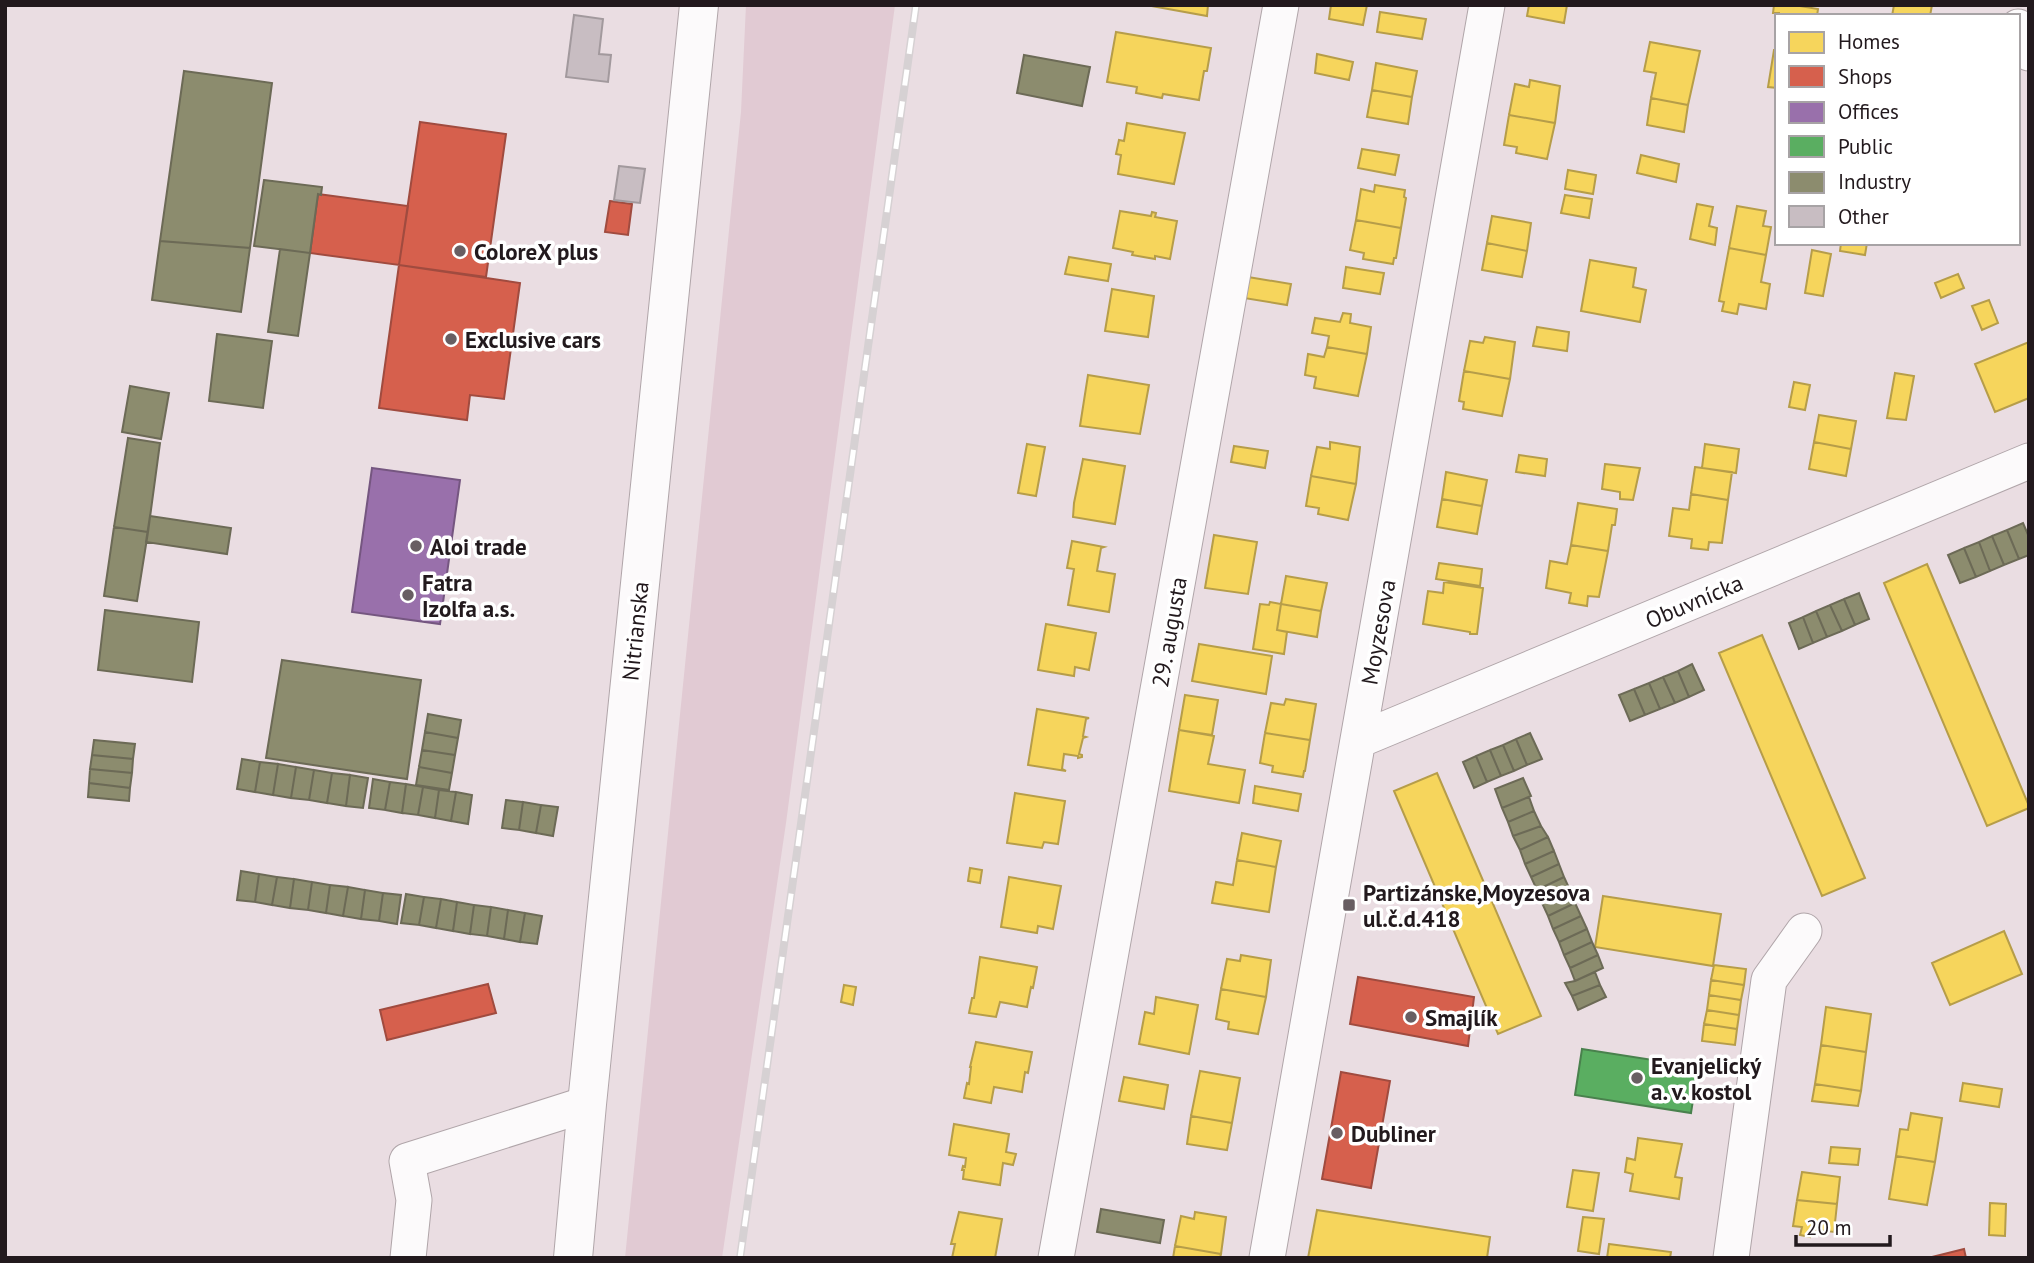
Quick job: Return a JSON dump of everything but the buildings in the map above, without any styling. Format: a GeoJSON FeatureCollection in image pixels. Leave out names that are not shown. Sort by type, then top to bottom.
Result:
{"type":"FeatureCollection","features":[{"type":"Feature","properties":{"kind":"main road","name":"Nitrianska"},"geometry":{"type":"LineString","coordinates":[[573,1258],[699,5]]}},
{"type":"Feature","properties":{"kind":"street","name":"29. augusta"},"geometry":{"type":"LineString","coordinates":[[1056,1258],[1281,5]]}},
{"type":"Feature","properties":{"kind":"street","name":"Moyzesova"},"geometry":{"type":"LineString","coordinates":[[1267,1258],[1487,5]]}},
{"type":"Feature","properties":{"kind":"street"},"geometry":{"type":"LineString","coordinates":[[2020,32],[2029,53]]}},
{"type":"Feature","properties":{"kind":"street","name":"Obuvnícka"},"geometry":{"type":"LineString","coordinates":[[1359,740],[2029,461]]}},
{"type":"Feature","properties":{"kind":"street"},"geometry":{"type":"LineString","coordinates":[[1731,1258],[1769,980],[1804,932]]}},
{"type":"Feature","properties":{"kind":"street"},"geometry":{"type":"LineString","coordinates":[[408,1258],[414,1200],[407,1161],[587,1104]]}},
{"type":"Feature","properties":{"kind":"shaded area"},"geometry":{"type":"Polygon","coordinates":[[[746,5],[895,5],[786,823],[722,1258],[625,1258],[741,112],[746,5]]]}},
{"type":"Feature","properties":{"kind":"railway"},"geometry":{"type":"LineString","coordinates":[[740,1258],[916,5]]}},
{"type":"Feature","properties":{"kind":"place","name":"ColoreX plus"},"geometry":{"type":"Point","coordinates":[460,251]}},
{"type":"Feature","properties":{"kind":"place","name":"Exclusive cars"},"geometry":{"type":"Point","coordinates":[451,339]}},
{"type":"Feature","properties":{"kind":"place","name":"Aloi trade"},"geometry":{"type":"Point","coordinates":[416,546]}},
{"type":"Feature","properties":{"kind":"place","name":"Fatra Izolfa a.s."},"geometry":{"type":"Point","coordinates":[408,595]}},
{"type":"Feature","properties":{"kind":"place","name":"Partizánske,Moyzesova ul.č.d.418"},"geometry":{"type":"Point","coordinates":[1349,905]}},
{"type":"Feature","properties":{"kind":"place","name":"Smajlík"},"geometry":{"type":"Point","coordinates":[1411,1017]}},
{"type":"Feature","properties":{"kind":"place","name":"Evanjelický a. v. kostol"},"geometry":{"type":"Point","coordinates":[1637,1078]}},
{"type":"Feature","properties":{"kind":"place","name":"Dubliner"},"geometry":{"type":"Point","coordinates":[1337,1133]}}]}
